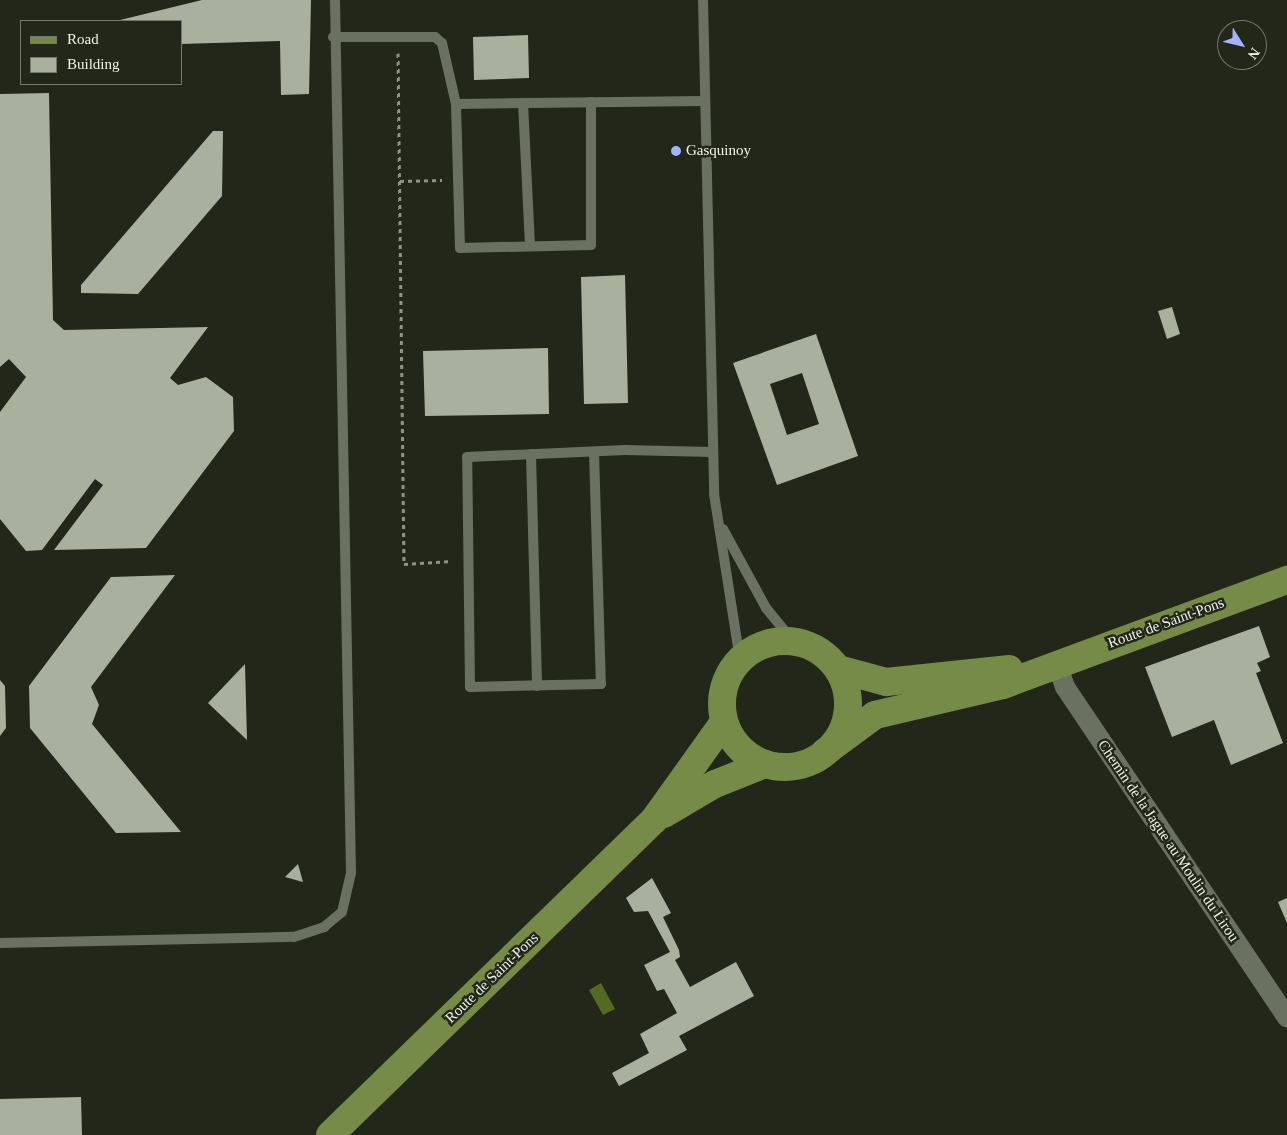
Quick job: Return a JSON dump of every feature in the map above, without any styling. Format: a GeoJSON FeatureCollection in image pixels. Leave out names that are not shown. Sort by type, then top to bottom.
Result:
{"type":"FeatureCollection","features":[{"type":"Feature","properties":{"kind":"main road","name":"Route de Saint-Pons"},"geometry":{"type":"LineString","coordinates":[[825,752],[875,715],[1002,685],[1051,664],[1287,580]]}},
{"type":"Feature","properties":{"kind":"main road"},"geometry":{"type":"LineString","coordinates":[[793,641],[819,650],[838,669],[848,698],[847,713],[843,728],[825,752],[796,766],[765,764],[739,748],[724,722],[724,689],[740,660],[764,644],[793,641]]}},
{"type":"Feature","properties":{"kind":"main road","name":"Route de Saint-Pons"},"geometry":{"type":"LineString","coordinates":[[838,669],[886,682],[1051,664]]}},
{"type":"Feature","properties":{"kind":"main road","name":"Route de Saint-Pons"},"geometry":{"type":"LineString","coordinates":[[330,1135],[654,820],[724,722]]}},
{"type":"Feature","properties":{"kind":"main road","name":"Route de Saint-Pons"},"geometry":{"type":"LineString","coordinates":[[654,820],[715,784],[765,764]]}},
{"type":"Feature","properties":{"kind":"street","name":"Chemin de la Jague au Moulin du Lirou"},"geometry":{"type":"LineString","coordinates":[[1051,664],[1287,1017]]}},
{"type":"Feature","properties":{"kind":"lane"},"geometry":{"type":"LineString","coordinates":[[0,943],[294,937],[324,927],[342,912],[351,873],[333,37],[335,0]]}},
{"type":"Feature","properties":{"kind":"lane"},"geometry":{"type":"LineString","coordinates":[[703,0],[712,452],[719,522],[740,660]]}},
{"type":"Feature","properties":{"kind":"lane"},"geometry":{"type":"LineString","coordinates":[[333,37],[426,34],[442,43],[456,104],[460,248],[591,245],[591,102]]}},
{"type":"Feature","properties":{"kind":"lane"},"geometry":{"type":"LineString","coordinates":[[456,104],[705,101]]}},
{"type":"Feature","properties":{"kind":"lane"},"geometry":{"type":"LineString","coordinates":[[523,103],[530,246]]}},
{"type":"Feature","properties":{"kind":"lane"},"geometry":{"type":"LineString","coordinates":[[594,452],[601,684],[470,687],[467,457],[594,452],[712,452]]}},
{"type":"Feature","properties":{"kind":"lane"},"geometry":{"type":"LineString","coordinates":[[531,454],[537,686]]}},
{"type":"Feature","properties":{"kind":"lane"},"geometry":{"type":"LineString","coordinates":[[719,522],[766,608],[793,641]]}},
{"type":"Feature","properties":{"kind":"path"},"geometry":{"type":"LineString","coordinates":[[397,34],[404,564],[468,560]]}},
{"type":"Feature","properties":{"kind":"path"},"geometry":{"type":"LineString","coordinates":[[400,181],[458,178]]}},
{"type":"Feature","properties":{"kind":"shaded area"},"geometry":{"type":"Polygon","coordinates":[[[601,983],[615,1009],[603,1015],[589,990],[601,983]]]}},
{"type":"Feature","properties":{"kind":"building"},"geometry":{"type":"Polygon","coordinates":[[[202,0],[311,0],[309,94],[281,95],[280,41],[182,44],[182,20],[120,20],[202,0]]]}},
{"type":"Feature","properties":{"kind":"building"},"geometry":{"type":"Polygon","coordinates":[[[528,35],[529,78],[474,80],[473,37],[528,35]]]}},
{"type":"Feature","properties":{"kind":"building"},"geometry":{"type":"Polygon","coordinates":[[[49,93],[53,320],[64,330],[208,327],[170,378],[178,385],[206,377],[233,397],[234,431],[146,548],[54,550],[103,485],[95,479],[42,550],[26,551],[0,519],[0,412],[26,377],[9,359],[0,367],[0,94],[49,93]]]}},
{"type":"Feature","properties":{"kind":"building"},"geometry":{"type":"Polygon","coordinates":[[[213,131],[223,131],[222,196],[138,294],[81,293],[81,285],[213,131]]]}},
{"type":"Feature","properties":{"kind":"building"},"geometry":{"type":"Polygon","coordinates":[[[625,275],[628,403],[584,404],[581,277],[625,275]]]}},
{"type":"Feature","properties":{"kind":"building"},"geometry":{"type":"Polygon","coordinates":[[[1172,307],[1180,334],[1167,339],[1158,311],[1172,307]]]}},
{"type":"Feature","properties":{"kind":"building"},"geometry":{"type":"Polygon","coordinates":[[[816,334],[858,456],[777,485],[733,363],[816,334]],[[802,373],[770,384],[787,435],[819,424],[802,373]]]}},
{"type":"Feature","properties":{"kind":"building"},"geometry":{"type":"Polygon","coordinates":[[[548,348],[549,414],[425,416],[423,351],[548,348]]]}},
{"type":"Feature","properties":{"kind":"building"},"geometry":{"type":"Polygon","coordinates":[[[175,575],[91,687],[99,705],[92,724],[181,832],[116,833],[30,728],[29,686],[111,577],[175,575]]]}},
{"type":"Feature","properties":{"kind":"building"},"geometry":{"type":"Polygon","coordinates":[[[1259,626],[1270,657],[1257,663],[1261,671],[1256,673],[1283,743],[1231,765],[1214,720],[1172,737],[1145,667],[1259,626]]]}},
{"type":"Feature","properties":{"kind":"building"},"geometry":{"type":"Polygon","coordinates":[[[245,664],[247,740],[208,703],[245,664]]]}},
{"type":"Feature","properties":{"kind":"building"},"geometry":{"type":"Polygon","coordinates":[[[0,680],[5,686],[6,728],[0,736],[0,680]]]}},
{"type":"Feature","properties":{"kind":"building"},"geometry":{"type":"Polygon","coordinates":[[[298,864],[303,882],[285,877],[298,864]]]}},
{"type":"Feature","properties":{"kind":"building"},"geometry":{"type":"Polygon","coordinates":[[[652,878],[671,913],[663,917],[679,950],[680,957],[675,960],[690,987],[736,962],[754,996],[679,1036],[687,1050],[619,1086],[612,1073],[649,1053],[640,1034],[677,1013],[664,989],[657,991],[644,965],[670,952],[648,911],[634,912],[626,898],[652,878]]]}},
{"type":"Feature","properties":{"kind":"building"},"geometry":{"type":"Polygon","coordinates":[[[1287,898],[1287,923],[1278,902],[1287,898]]]}},
{"type":"Feature","properties":{"kind":"building"},"geometry":{"type":"Polygon","coordinates":[[[81,1097],[82,1135],[0,1135],[0,1099],[81,1097]]]}},
{"type":"Feature","properties":{"kind":"place","name":"Gasquinoy"},"geometry":{"type":"Point","coordinates":[676,151]}}]}
